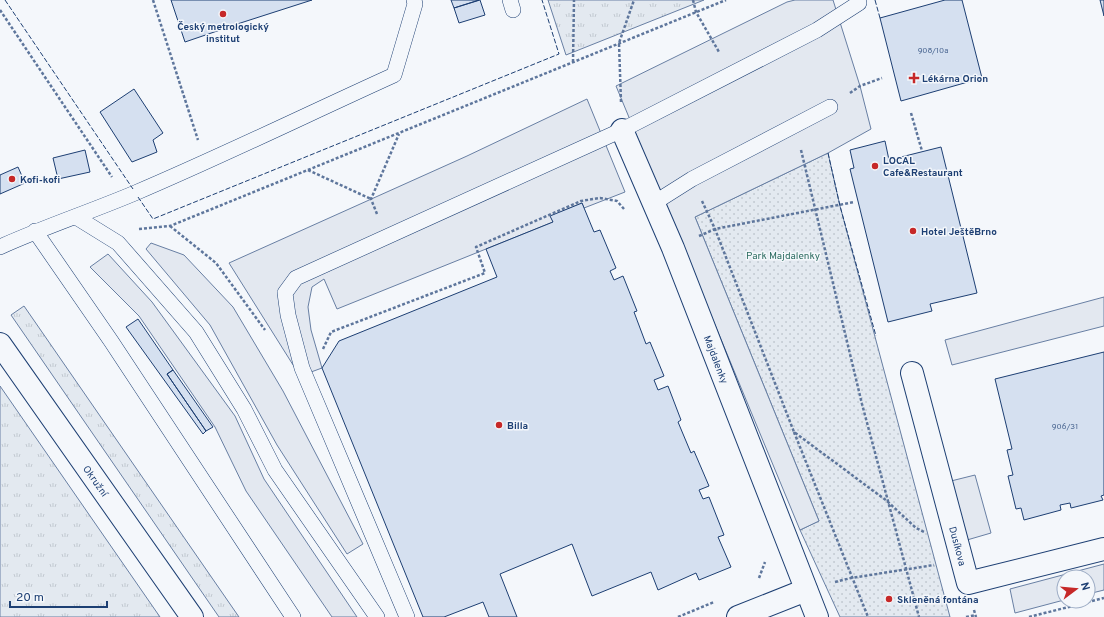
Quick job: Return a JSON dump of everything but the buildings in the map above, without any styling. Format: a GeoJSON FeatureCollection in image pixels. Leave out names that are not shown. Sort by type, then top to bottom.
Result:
{"type":"FeatureCollection","features":[{"type":"Feature","properties":{"kind":"street","name":"Majdalenky"},"geometry":{"type":"LineString","coordinates":[[622,130],[673,248],[817,617]]}},
{"type":"Feature","properties":{"kind":"street","name":"Okružní"},"geometry":{"type":"LineString","coordinates":[[0,344],[192,617]]}},
{"type":"Feature","properties":{"kind":"street","name":"Dusíkova"},"geometry":{"type":"LineString","coordinates":[[912,373],[968,583],[1104,549]]}},
{"type":"Feature","properties":{"kind":"street"},"geometry":{"type":"LineString","coordinates":[[738,617],[806,590]]}},
{"type":"Feature","properties":{"kind":"lane"},"geometry":{"type":"LineString","coordinates":[[0,247],[35,231],[76,217],[126,197],[394,75],[415,4],[414,0]]}},
{"type":"Feature","properties":{"kind":"lane"},"geometry":{"type":"LineString","coordinates":[[407,617],[302,368],[288,315],[285,293],[296,278],[622,130],[817,30],[858,3]]}},
{"type":"Feature","properties":{"kind":"lane"},"geometry":{"type":"LineString","coordinates":[[654,203],[692,179],[830,107]]}},
{"type":"Feature","properties":{"kind":"lane"},"geometry":{"type":"LineString","coordinates":[[76,217],[118,243],[196,332],[244,409],[275,470],[377,617]]}},
{"type":"Feature","properties":{"kind":"lane"},"geometry":{"type":"LineString","coordinates":[[35,231],[111,341],[293,617]]}},
{"type":"Feature","properties":{"kind":"path"},"geometry":{"type":"LineString","coordinates":[[153,0],[205,161]]}},
{"type":"Feature","properties":{"kind":"path"},"geometry":{"type":"LineString","coordinates":[[573,62],[574,0]]}},
{"type":"Feature","properties":{"kind":"path"},"geometry":{"type":"LineString","coordinates":[[622,130],[619,43],[634,0]]}},
{"type":"Feature","properties":{"kind":"path"},"geometry":{"type":"LineString","coordinates":[[693,0],[696,12],[731,73]]}},
{"type":"Feature","properties":{"kind":"path"},"geometry":{"type":"LineString","coordinates":[[139,229],[170,226],[726,0]]}},
{"type":"Feature","properties":{"kind":"path"},"geometry":{"type":"LineString","coordinates":[[0,10],[126,197]]}},
{"type":"Feature","properties":{"kind":"path"},"geometry":{"type":"LineString","coordinates":[[830,107],[860,86],[882,78]]}},
{"type":"Feature","properties":{"kind":"path"},"geometry":{"type":"LineString","coordinates":[[911,113],[922,152]]}},
{"type":"Feature","properties":{"kind":"path"},"geometry":{"type":"LineString","coordinates":[[796,126],[815,211],[887,501],[919,617]]}},
{"type":"Feature","properties":{"kind":"path"},"geometry":{"type":"LineString","coordinates":[[371,199],[399,133]]}},
{"type":"Feature","properties":{"kind":"path"},"geometry":{"type":"LineString","coordinates":[[308,170],[371,199],[387,237]]}},
{"type":"Feature","properties":{"kind":"path"},"geometry":{"type":"LineString","coordinates":[[692,179],[715,229],[851,578],[868,617]]}},
{"type":"Feature","properties":{"kind":"path"},"geometry":{"type":"LineString","coordinates":[[302,368],[316,362],[331,332],[485,273],[476,247],[581,200],[600,198],[617,201],[628,213]]}},
{"type":"Feature","properties":{"kind":"path"},"geometry":{"type":"LineString","coordinates":[[673,248],[715,229],[815,211],[854,202]]}},
{"type":"Feature","properties":{"kind":"path"},"geometry":{"type":"LineString","coordinates":[[170,226],[216,264],[266,332]]}},
{"type":"Feature","properties":{"kind":"path"},"geometry":{"type":"LineString","coordinates":[[794,432],[887,501],[916,528],[961,554]]}},
{"type":"Feature","properties":{"kind":"path"},"geometry":{"type":"LineString","coordinates":[[806,590],[851,578],[906,570],[961,554]]}},
{"type":"Feature","properties":{"kind":"path"},"geometry":{"type":"LineString","coordinates":[[758,584],[765,560]]}},
{"type":"Feature","properties":{"kind":"path"},"geometry":{"type":"LineString","coordinates":[[1029,617],[1104,598]]}},
{"type":"Feature","properties":{"kind":"path"},"geometry":{"type":"LineString","coordinates":[[678,617],[722,599]]}},
{"type":"Feature","properties":{"kind":"path"},"geometry":{"type":"LineString","coordinates":[[966,617],[976,615]]}},
{"type":"Feature","properties":{"kind":"green space"},"geometry":{"type":"Polygon","coordinates":[[[548,0],[704,0],[566,55],[548,0]]]}},
{"type":"Feature","properties":{"kind":"green space","name":"Park Majdalenky"},"geometry":{"type":"Polygon","coordinates":[[[828,153],[840,206],[950,617],[840,617],[800,530],[819,521],[695,217],[828,153]]]}},
{"type":"Feature","properties":{"kind":"green space"},"geometry":{"type":"Polygon","coordinates":[[[24,306],[239,617],[219,617],[11,315],[24,306]]]}},
{"type":"Feature","properties":{"kind":"green space"},"geometry":{"type":"Polygon","coordinates":[[[0,386],[160,617],[0,617],[0,386]]]}},
{"type":"Feature","properties":{"kind":"shaded area"},"geometry":{"type":"Polygon","coordinates":[[[795,0],[833,0],[860,86],[871,129],[828,153],[695,217],[819,521],[800,530],[616,86],[787,2],[795,0]]]}},
{"type":"Feature","properties":{"kind":"shaded area"},"geometry":{"type":"Polygon","coordinates":[[[587,99],[625,192],[584,208],[582,203],[551,216],[553,222],[337,309],[324,279],[312,287],[308,307],[311,330],[322,368],[300,376],[229,263],[467,156],[587,99]]]}},
{"type":"Feature","properties":{"kind":"shaded area"},"geometry":{"type":"Polygon","coordinates":[[[151,243],[184,255],[233,307],[283,391],[363,544],[347,554],[277,445],[210,325],[146,249],[151,243]]]}},
{"type":"Feature","properties":{"kind":"shaded area"},"geometry":{"type":"Polygon","coordinates":[[[108,254],[152,302],[235,416],[264,479],[357,617],[332,617],[246,491],[215,427],[139,316],[90,267],[108,254]]]}},
{"type":"Feature","properties":{"kind":"shaded area"},"geometry":{"type":"Polygon","coordinates":[[[1104,297],[1104,326],[952,365],[945,340],[1104,297]]]}},
{"type":"Feature","properties":{"kind":"shaded area"},"geometry":{"type":"Polygon","coordinates":[[[975,475],[991,533],[967,540],[951,481],[975,475]]]}},
{"type":"Feature","properties":{"kind":"shaded area"},"geometry":{"type":"Polygon","coordinates":[[[1104,564],[1104,590],[1096,592],[1096,569],[1085,569],[1104,564]]]}},
{"type":"Feature","properties":{"kind":"shaded area"},"geometry":{"type":"Polygon","coordinates":[[[1056,577],[1056,602],[1015,613],[1010,589],[1056,577]]]}},
{"type":"Feature","properties":{"kind":"fence"},"geometry":{"type":"LineString","coordinates":[[5,0],[133,189]]}},
{"type":"Feature","properties":{"kind":"fence"},"geometry":{"type":"LineString","coordinates":[[138,197],[153,219],[559,54],[542,0]]}},
{"type":"Feature","properties":{"kind":"fence"},"geometry":{"type":"LineString","coordinates":[[875,0],[880,18]]}},
{"type":"Feature","properties":{"kind":"fence"},"geometry":{"type":"LineString","coordinates":[[828,153],[840,206],[876,336]]}},
{"type":"Feature","properties":{"kind":"place","name":"Český metrologický institut"},"geometry":{"type":"Point","coordinates":[223,14]}},
{"type":"Feature","properties":{"kind":"place","name":"Lékárna Orion"},"geometry":{"type":"Point","coordinates":[914,78]}},
{"type":"Feature","properties":{"kind":"place","name":"LOCAL Cafe&Restaurant"},"geometry":{"type":"Point","coordinates":[875,166]}},
{"type":"Feature","properties":{"kind":"place","name":"Kofi-kofi"},"geometry":{"type":"Point","coordinates":[12,179]}},
{"type":"Feature","properties":{"kind":"place","name":"Hotel JeštěBrno"},"geometry":{"type":"Point","coordinates":[913,231]}},
{"type":"Feature","properties":{"kind":"place","name":"Billa"},"geometry":{"type":"Point","coordinates":[499,425]}},
{"type":"Feature","properties":{"kind":"place","name":"Skleněná fontána"},"geometry":{"type":"Point","coordinates":[889,599]}}]}
